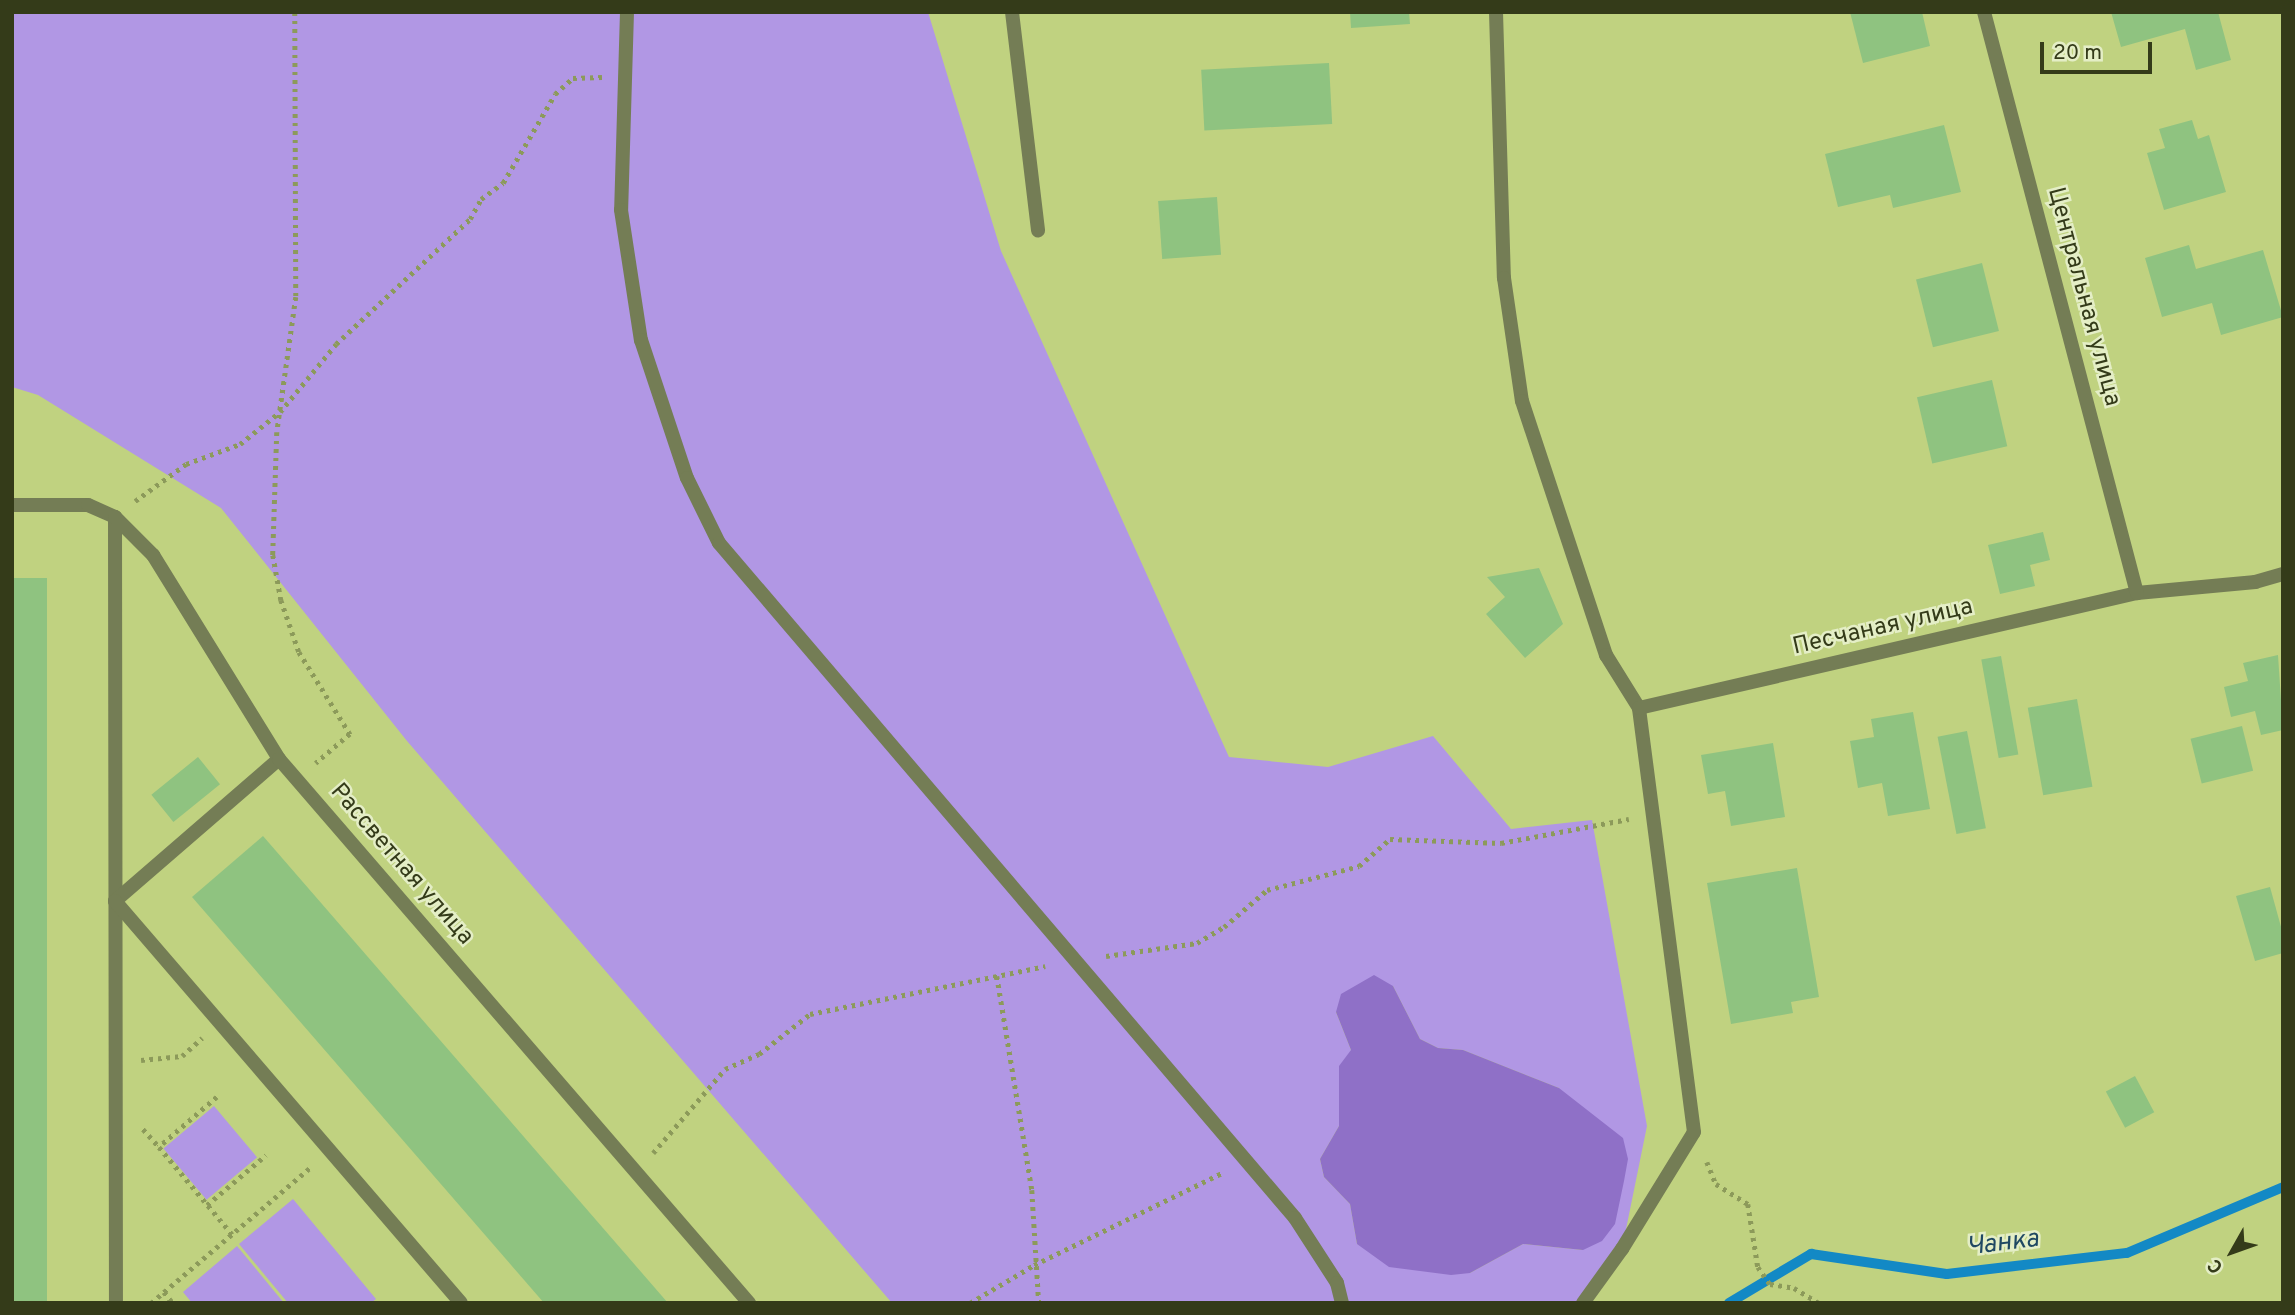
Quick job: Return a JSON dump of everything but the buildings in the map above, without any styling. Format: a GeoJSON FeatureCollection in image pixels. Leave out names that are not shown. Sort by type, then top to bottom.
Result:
{"type":"FeatureCollection","features":[{"type":"Feature","properties":{"kind":"street"},"geometry":{"type":"LineString","coordinates":[[627,12],[621,210],[641,340],[687,478],[719,543],[1295,1218],[1337,1283],[1342,1303]]}},
{"type":"Feature","properties":{"kind":"street"},"geometry":{"type":"LineString","coordinates":[[1012,12],[1038,230]]}},
{"type":"Feature","properties":{"kind":"street"},"geometry":{"type":"LineString","coordinates":[[1496,12],[1504,278],[1522,401],[1606,655],[1639,708],[1694,1132],[1622,1249],[1583,1303]]}},
{"type":"Feature","properties":{"kind":"street","name":"Центральная улица"},"geometry":{"type":"LineString","coordinates":[[1984,12],[2137,593]]}},
{"type":"Feature","properties":{"kind":"street","name":"Рассветная улица"},"geometry":{"type":"LineString","coordinates":[[12,505],[88,506],[115,517],[153,555],[279,759],[749,1303]]}},
{"type":"Feature","properties":{"kind":"street"},"geometry":{"type":"LineString","coordinates":[[115,517],[116,1303]]}},
{"type":"Feature","properties":{"kind":"street","name":"Песчаная улица"},"geometry":{"type":"LineString","coordinates":[[1639,708],[2137,593],[2255,582],[2283,574]]}},
{"type":"Feature","properties":{"kind":"street"},"geometry":{"type":"LineString","coordinates":[[115,901],[279,759]]}},
{"type":"Feature","properties":{"kind":"street"},"geometry":{"type":"LineString","coordinates":[[115,901],[461,1303]]}},
{"type":"Feature","properties":{"kind":"path"},"geometry":{"type":"LineString","coordinates":[[295,12],[296,297],[280,412],[272,555],[281,600],[299,652],[350,734],[297,780]]}},
{"type":"Feature","properties":{"kind":"path"},"geometry":{"type":"LineString","coordinates":[[115,517],[186,464],[240,444],[280,412],[336,344],[470,219],[481,199],[503,183],[555,94],[573,78],[626,76]]}},
{"type":"Feature","properties":{"kind":"path"},"geometry":{"type":"LineString","coordinates":[[632,1167],[663,1145],[725,1069],[759,1054],[810,1014],[1074,960],[1197,943],[1224,928],[1266,890],[1359,866],[1390,839],[1501,843],[1653,815]]}},
{"type":"Feature","properties":{"kind":"path"},"geometry":{"type":"LineString","coordinates":[[997,976],[1032,1190],[1034,1265],[1040,1303]]}},
{"type":"Feature","properties":{"kind":"path"},"geometry":{"type":"LineString","coordinates":[[115,1062],[182,1056],[220,1023]]}},
{"type":"Feature","properties":{"kind":"path"},"geometry":{"type":"LineString","coordinates":[[159,1147],[217,1097]]}},
{"type":"Feature","properties":{"kind":"path"},"geometry":{"type":"LineString","coordinates":[[142,1127],[232,1234]]}},
{"type":"Feature","properties":{"kind":"path"},"geometry":{"type":"LineString","coordinates":[[151,1303],[330,1151]]}},
{"type":"Feature","properties":{"kind":"path"},"geometry":{"type":"LineString","coordinates":[[207,1205],[266,1155]]}},
{"type":"Feature","properties":{"kind":"path"},"geometry":{"type":"LineString","coordinates":[[970,1303],[1034,1265],[1247,1161]]}},
{"type":"Feature","properties":{"kind":"path"},"geometry":{"type":"LineString","coordinates":[[1716,1184],[1748,1204],[1758,1267],[1770,1284],[1794,1288],[1819,1303]]}},
{"type":"Feature","properties":{"kind":"path"},"geometry":{"type":"LineString","coordinates":[[164,1292],[173,1303]]}},
{"type":"Feature","properties":{"kind":"shaded area"},"geometry":{"type":"Polygon","coordinates":[[[12,12],[928,12],[1001,251],[1229,757],[1328,767],[1433,736],[1511,829],[1592,820],[1647,1126],[1622,1249],[1583,1303],[892,1303],[407,741],[221,508],[38,395],[12,387],[12,12]],[[1393,986],[1336,1012],[1351,1050],[1339,1126],[1320,1159],[1324,1177],[1350,1204],[1357,1244],[1470,1273],[1523,1244],[1583,1250],[1559,1088],[1463,1050],[1438,1048],[1420,1039],[1393,986]]]}},
{"type":"Feature","properties":{"kind":"shaded area"},"geometry":{"type":"Polygon","coordinates":[[[1374,975],[1393,986],[1420,1039],[1438,1048],[1463,1050],[1559,1088],[1623,1138],[1628,1159],[1624,1181],[1615,1224],[1602,1241],[1583,1250],[1523,1244],[1470,1273],[1451,1275],[1389,1267],[1357,1244],[1350,1204],[1324,1177],[1320,1159],[1339,1126],[1339,1066],[1351,1050],[1336,1012],[1341,994],[1374,975]]]}},
{"type":"Feature","properties":{"kind":"shaded area"},"geometry":{"type":"Polygon","coordinates":[[[214,1106],[257,1157],[207,1200],[163,1148],[214,1106]]]}},
{"type":"Feature","properties":{"kind":"shaded area"},"geometry":{"type":"Polygon","coordinates":[[[293,1199],[376,1299],[371,1303],[288,1303],[239,1244],[293,1199]]]}},
{"type":"Feature","properties":{"kind":"shaded area"},"geometry":{"type":"Polygon","coordinates":[[[237,1246],[284,1303],[192,1303],[183,1292],[237,1246]]]}},
{"type":"Feature","properties":{"kind":"waterway","name":"Чанка"},"geometry":{"type":"LineString","coordinates":[[1729,1303],[1811,1254],[1947,1274],[2127,1253],[2283,1187]]}}]}
